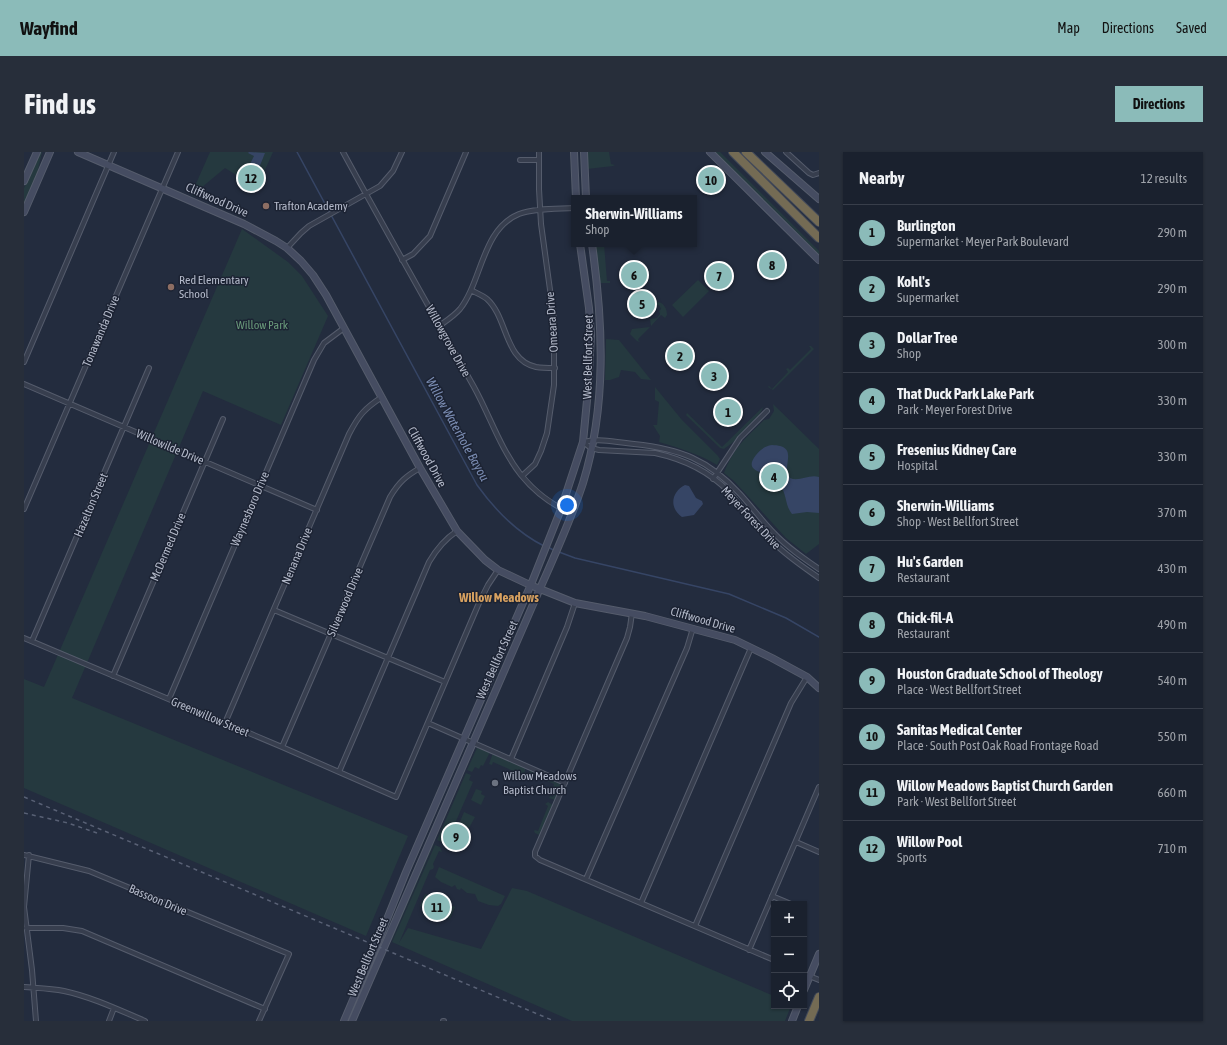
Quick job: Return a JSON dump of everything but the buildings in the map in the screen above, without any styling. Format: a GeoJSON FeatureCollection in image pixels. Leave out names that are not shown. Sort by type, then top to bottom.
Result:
{"type":"FeatureCollection","features":[{"type":"Feature","properties":{"kind":"highway"},"geometry":{"type":"LineString","coordinates":[[732,152],[819,238]]}},
{"type":"Feature","properties":{"kind":"highway"},"geometry":{"type":"LineString","coordinates":[[747,152],[819,222]]}},
{"type":"Feature","properties":{"kind":"highway"},"geometry":{"type":"LineString","coordinates":[[809,1021],[819,997]]}},
{"type":"Feature","properties":{"kind":"main road"},"geometry":{"type":"LineString","coordinates":[[24,181],[37,152]]}},
{"type":"Feature","properties":{"kind":"main road"},"geometry":{"type":"LineString","coordinates":[[40,174],[45,152]]}},
{"type":"Feature","properties":{"kind":"main road"},"geometry":{"type":"LineString","coordinates":[[24,212],[50,152]]}},
{"type":"Feature","properties":{"kind":"main road","name":"Cliffwood Drive"},"geometry":{"type":"LineString","coordinates":[[78,152],[244,224],[287,248],[301,261],[313,275],[344,328],[420,468],[457,531],[471,547],[498,570],[575,603],[632,613],[735,640],[806,677],[819,688]]}},
{"type":"Feature","properties":{"kind":"main road"},"geometry":{"type":"LineString","coordinates":[[574,152],[576,195]]}},
{"type":"Feature","properties":{"kind":"main road"},"geometry":{"type":"LineString","coordinates":[[584,152],[586,195]]}},
{"type":"Feature","properties":{"kind":"main road"},"geometry":{"type":"LineString","coordinates":[[710,152],[819,260]]}},
{"type":"Feature","properties":{"kind":"main road"},"geometry":{"type":"LineString","coordinates":[[766,152],[819,199]]}},
{"type":"Feature","properties":{"kind":"main road","name":"West Bellfort Street"},"geometry":{"type":"LineString","coordinates":[[344,1021],[530,585],[561,509],[583,442],[591,335],[580,247]]}},
{"type":"Feature","properties":{"kind":"main road","name":"West Bellfort Street"},"geometry":{"type":"LineString","coordinates":[[352,1021],[540,589],[583,482],[593,439],[600,389],[601,334],[598,286],[592,247]]}},
{"type":"Feature","properties":{"kind":"main road"},"geometry":{"type":"LineString","coordinates":[[583,267],[592,285],[598,286]]}},
{"type":"Feature","properties":{"kind":"main road"},"geometry":{"type":"LineString","coordinates":[[591,335],[601,334]]}},
{"type":"Feature","properties":{"kind":"main road"},"geometry":{"type":"LineString","coordinates":[[498,661],[507,664]]}},
{"type":"Feature","properties":{"kind":"main road"},"geometry":{"type":"LineString","coordinates":[[422,836],[431,840]]}},
{"type":"Feature","properties":{"kind":"main road"},"geometry":{"type":"LineString","coordinates":[[807,975],[819,954]]}},
{"type":"Feature","properties":{"kind":"main road"},"geometry":{"type":"LineString","coordinates":[[792,1021],[797,1009]]}},
{"type":"Feature","properties":{"kind":"street"},"geometry":{"type":"LineString","coordinates":[[24,362],[114,152]]}},
{"type":"Feature","properties":{"kind":"street","name":"Tonawanda Drive"},"geometry":{"type":"LineString","coordinates":[[24,509],[178,152]]}},
{"type":"Feature","properties":{"kind":"street","name":"Willowgrove Drive"},"geometry":{"type":"LineString","coordinates":[[343,152],[475,389],[490,424],[505,450],[522,476],[541,495],[561,509],[571,513]]}},
{"type":"Feature","properties":{"kind":"street"},"geometry":{"type":"LineString","coordinates":[[287,248],[301,233],[322,218],[380,186],[390,176],[402,152]]}},
{"type":"Feature","properties":{"kind":"street"},"geometry":{"type":"LineString","coordinates":[[402,260],[413,254],[430,236],[466,152]]}},
{"type":"Feature","properties":{"kind":"street","name":"Omeara Drive"},"geometry":{"type":"LineString","coordinates":[[522,476],[535,464],[544,443],[552,402],[554,368],[555,341],[553,308],[540,210],[539,152]]}},
{"type":"Feature","properties":{"kind":"street"},"geometry":{"type":"LineString","coordinates":[[786,152],[808,173],[813,175],[819,173]]}},
{"type":"Feature","properties":{"kind":"street"},"geometry":{"type":"LineString","coordinates":[[520,160],[538,160]]}},
{"type":"Feature","properties":{"kind":"street"},"geometry":{"type":"LineString","coordinates":[[439,326],[455,315],[460,309],[471,290],[492,239],[499,228],[512,217],[520,214],[540,210],[571,208]]}},
{"type":"Feature","properties":{"kind":"street"},"geometry":{"type":"LineString","coordinates":[[471,290],[487,299],[496,310],[513,349],[520,359],[535,367],[554,368]]}},
{"type":"Feature","properties":{"kind":"street","name":"Waynesboro Drive"},"geometry":{"type":"LineString","coordinates":[[169,699],[260,485],[320,350],[324,343],[344,328]]}},
{"type":"Feature","properties":{"kind":"street","name":"Hazelton Street"},"geometry":{"type":"LineString","coordinates":[[32,641],[149,368]]}},
{"type":"Feature","properties":{"kind":"street","name":"Willowilde Drive"},"geometry":{"type":"LineString","coordinates":[[24,384],[317,510]]}},
{"type":"Feature","properties":{"kind":"street","name":"Nenana Drive"},"geometry":{"type":"LineString","coordinates":[[225,723],[356,422],[364,410],[382,398]]}},
{"type":"Feature","properties":{"kind":"street"},"geometry":{"type":"LineString","coordinates":[[713,479],[740,438],[767,411]]}},
{"type":"Feature","properties":{"kind":"street","name":"McDermed Drive"},"geometry":{"type":"LineString","coordinates":[[113,676],[223,419]]}},
{"type":"Feature","properties":{"kind":"street","name":"Meyer Forest Drive"},"geometry":{"type":"LineString","coordinates":[[583,442],[593,439],[656,446],[671,449],[693,457],[718,473],[734,487],[778,538],[819,569]]}},
{"type":"Feature","properties":{"kind":"street","name":"Meyer Forest Drive"},"geometry":{"type":"LineString","coordinates":[[583,442],[591,448],[599,450],[655,453],[677,458],[687,463],[713,479],[728,492],[760,529],[781,550],[819,578]]}},
{"type":"Feature","properties":{"kind":"street"},"geometry":{"type":"LineString","coordinates":[[655,453],[656,446]]}},
{"type":"Feature","properties":{"kind":"street","name":"Silverwood Drive"},"geometry":{"type":"LineString","coordinates":[[282,748],[390,497],[405,477],[420,468]]}},
{"type":"Feature","properties":{"kind":"street"},"geometry":{"type":"LineString","coordinates":[[741,507],[747,502]]}},
{"type":"Feature","properties":{"kind":"street"},"geometry":{"type":"LineString","coordinates":[[339,772],[429,562],[437,549],[457,531]]}},
{"type":"Feature","properties":{"kind":"street"},"geometry":{"type":"LineString","coordinates":[[807,569],[811,563]]}},
{"type":"Feature","properties":{"kind":"street"},"geometry":{"type":"LineString","coordinates":[[498,570],[479,603],[428,723],[565,783]]}},
{"type":"Feature","properties":{"kind":"street"},"geometry":{"type":"LineString","coordinates":[[511,759],[567,627],[575,603]]}},
{"type":"Feature","properties":{"kind":"street"},"geometry":{"type":"LineString","coordinates":[[274,610],[445,682]]}},
{"type":"Feature","properties":{"kind":"street"},"geometry":{"type":"LineString","coordinates":[[632,613],[630,627],[626,638],[535,852],[535,856],[537,859],[771,959]]}},
{"type":"Feature","properties":{"kind":"street"},"geometry":{"type":"LineString","coordinates":[[586,879],[687,648],[693,628]]}},
{"type":"Feature","properties":{"kind":"street","name":"Greenwillow Street"},"geometry":{"type":"LineString","coordinates":[[24,638],[396,797],[428,723]]}},
{"type":"Feature","properties":{"kind":"street"},"geometry":{"type":"LineString","coordinates":[[641,903],[750,648]]}},
{"type":"Feature","properties":{"kind":"street"},"geometry":{"type":"LineString","coordinates":[[694,926],[791,703],[806,677]]}},
{"type":"Feature","properties":{"kind":"street"},"geometry":{"type":"LineString","coordinates":[[749,950],[819,788]]}},
{"type":"Feature","properties":{"kind":"street"},"geometry":{"type":"LineString","coordinates":[[796,842],[819,852]]}},
{"type":"Feature","properties":{"kind":"street"},"geometry":{"type":"LineString","coordinates":[[26,855],[26,928],[34,987],[36,1021]]}},
{"type":"Feature","properties":{"kind":"street","name":"Bassoon Drive"},"geometry":{"type":"LineString","coordinates":[[26,855],[89,872],[289,954],[265,1009]]}},
{"type":"Feature","properties":{"kind":"street"},"geometry":{"type":"LineString","coordinates":[[772,896],[784,901]]}},
{"type":"Feature","properties":{"kind":"street"},"geometry":{"type":"LineString","coordinates":[[26,928],[63,928],[82,931],[265,1009],[259,1021]]}},
{"type":"Feature","properties":{"kind":"street"},"geometry":{"type":"LineString","coordinates":[[807,975],[819,980]]}},
{"type":"Feature","properties":{"kind":"street"},"geometry":{"type":"LineString","coordinates":[[24,987],[64,991],[99,1002],[145,1021]]}},
{"type":"Feature","properties":{"kind":"street"},"geometry":{"type":"LineString","coordinates":[[109,1021],[114,1008]]}},
{"type":"Feature","properties":{"kind":"green space"},"geometry":{"type":"Polygon","coordinates":[[[39,152],[42,152],[36,179],[28,198],[24,203],[24,188],[39,152]]]}},
{"type":"Feature","properties":{"kind":"green space"},"geometry":{"type":"Polygon","coordinates":[[[210,152],[273,152],[257,188],[225,168],[201,188],[196,197],[191,195],[210,152]]]}},
{"type":"Feature","properties":{"kind":"green space"},"geometry":{"type":"Polygon","coordinates":[[[588,152],[609,152],[611,164],[615,165],[587,169],[588,152]]]}},
{"type":"Feature","properties":{"kind":"green space"},"geometry":{"type":"Polygon","coordinates":[[[714,152],[720,152],[819,251],[819,255],[714,152]]]}},
{"type":"Feature","properties":{"kind":"green space","name":"Willow Park"},"geometry":{"type":"Polygon","coordinates":[[[242,229],[288,262],[302,276],[328,316],[281,425],[203,391],[72,698],[408,836],[366,936],[24,788],[24,679],[44,687],[242,229]]]}},
{"type":"Feature","properties":{"kind":"green space"},"geometry":{"type":"Polygon","coordinates":[[[593,247],[604,247],[607,281],[610,281],[610,283],[601,283],[599,281],[593,247]]]}},
{"type":"Feature","properties":{"kind":"green space"},"geometry":{"type":"Polygon","coordinates":[[[698,280],[709,291],[683,317],[672,305],[698,280]]]}},
{"type":"Feature","properties":{"kind":"green space"},"geometry":{"type":"Polygon","coordinates":[[[658,302],[665,307],[667,315],[665,318],[661,315],[651,326],[650,319],[657,318],[660,314],[659,311],[661,309],[659,305],[656,306],[656,303],[658,302]]]}},
{"type":"Feature","properties":{"kind":"green space"},"geometry":{"type":"Polygon","coordinates":[[[650,327],[639,338],[638,340],[640,342],[630,334],[632,329],[650,327]]]}},
{"type":"Feature","properties":{"kind":"green space"},"geometry":{"type":"Polygon","coordinates":[[[606,339],[619,340],[651,380],[641,379],[635,372],[621,370],[619,377],[605,380],[606,339]]]}},
{"type":"Feature","properties":{"kind":"green space"},"geometry":{"type":"Polygon","coordinates":[[[809,346],[814,349],[773,390],[768,387],[769,386],[772,389],[788,372],[786,369],[788,368],[790,370],[811,349],[809,346]]]}},
{"type":"Feature","properties":{"kind":"green space"},"geometry":{"type":"Polygon","coordinates":[[[655,387],[682,420],[718,456],[720,459],[717,465],[696,454],[659,442],[660,436],[653,425],[657,425],[659,402],[655,400],[655,387]]]}},
{"type":"Feature","properties":{"kind":"green space"},"geometry":{"type":"Polygon","coordinates":[[[773,404],[819,449],[819,544],[806,554],[786,538],[734,481],[724,473],[732,456],[746,438],[764,420],[769,419],[774,411],[773,404]]]}},
{"type":"Feature","properties":{"kind":"green space"},"geometry":{"type":"Polygon","coordinates":[[[763,407],[757,418],[741,436],[724,449],[720,448],[686,415],[687,413],[722,447],[763,407]]]}},
{"type":"Feature","properties":{"kind":"green space"},"geometry":{"type":"Polygon","coordinates":[[[479,747],[490,752],[483,766],[481,765],[479,769],[475,767],[472,772],[467,770],[477,748],[479,747]]]}},
{"type":"Feature","properties":{"kind":"green space"},"geometry":{"type":"Polygon","coordinates":[[[493,753],[525,767],[522,780],[519,780],[520,774],[493,762],[492,765],[489,764],[493,753]]]}},
{"type":"Feature","properties":{"kind":"green space"},"geometry":{"type":"Polygon","coordinates":[[[531,769],[561,783],[555,800],[549,798],[550,796],[553,797],[556,789],[553,787],[554,784],[531,774],[529,777],[528,776],[531,769]]]}},
{"type":"Feature","properties":{"kind":"green space"},"geometry":{"type":"Polygon","coordinates":[[[466,773],[471,775],[469,780],[473,782],[446,844],[437,840],[466,773]]]}},
{"type":"Feature","properties":{"kind":"green space"},"geometry":{"type":"Polygon","coordinates":[[[476,789],[482,791],[481,794],[485,796],[481,805],[471,800],[476,789]]]}},
{"type":"Feature","properties":{"kind":"green space"},"geometry":{"type":"Polygon","coordinates":[[[548,802],[553,805],[539,835],[534,831],[538,831],[548,806],[545,804],[548,802]]]}},
{"type":"Feature","properties":{"kind":"green space"},"geometry":{"type":"Polygon","coordinates":[[[464,812],[475,817],[469,828],[459,824],[464,812]]]}},
{"type":"Feature","properties":{"kind":"green space"},"geometry":{"type":"Polygon","coordinates":[[[434,844],[392,940],[390,939],[434,844]]]}},
{"type":"Feature","properties":{"kind":"green space"},"geometry":{"type":"Polygon","coordinates":[[[435,845],[440,847],[442,852],[439,851],[433,864],[434,867],[430,870],[399,943],[408,928],[481,949],[512,888],[527,891],[771,995],[771,1009],[790,1009],[785,1021],[572,1021],[392,942],[435,845]]]}},
{"type":"Feature","properties":{"kind":"green space"},"geometry":{"type":"Polygon","coordinates":[[[439,867],[505,896],[501,904],[498,906],[489,905],[478,901],[475,894],[467,893],[461,888],[460,890],[457,889],[455,885],[452,887],[441,882],[435,877],[439,867]]]}},
{"type":"Feature","properties":{"kind":"green space"},"geometry":{"type":"Polygon","coordinates":[[[425,894],[455,907],[450,919],[420,906],[425,894]]]}},
{"type":"Feature","properties":{"kind":"water"},"geometry":{"type":"Polygon","coordinates":[[[248,153],[265,153],[259,168],[250,164],[254,156],[248,153]]]}},
{"type":"Feature","properties":{"kind":"water"},"geometry":{"type":"Polygon","coordinates":[[[772,445],[781,446],[786,449],[788,453],[787,468],[790,478],[797,479],[812,476],[819,477],[819,513],[807,512],[792,514],[788,507],[784,492],[779,484],[768,475],[754,469],[752,466],[753,460],[761,449],[772,445]]]}},
{"type":"Feature","properties":{"kind":"water"},"geometry":{"type":"Polygon","coordinates":[[[685,485],[689,486],[696,498],[702,501],[703,504],[694,515],[682,517],[675,509],[673,500],[680,488],[685,485]]]}},
{"type":"Feature","properties":{"kind":"waterway","name":"Willow Waterhole Bayou"},"geometry":{"type":"LineString","coordinates":[[297,152],[477,485],[507,520],[524,534],[544,546]]}},
{"type":"Feature","properties":{"kind":"waterway","name":"Willow Waterhole Bayou"},"geometry":{"type":"LineString","coordinates":[[548,547],[555,551]]}},
{"type":"Feature","properties":{"kind":"waterway","name":"Willow Waterhole Bayou"},"geometry":{"type":"LineString","coordinates":[[559,552],[575,558],[729,594],[786,618],[819,637]]}},
{"type":"Feature","properties":{"kind":"railway"},"geometry":{"type":"LineString","coordinates":[[24,797],[554,1021]]}},
{"type":"Feature","properties":{"kind":"railway"},"geometry":{"type":"LineString","coordinates":[[24,813],[68,823],[97,833]]}},
{"type":"Feature","properties":{"kind":"place","name":"Willow Pool"},"geometry":{"type":"Point","coordinates":[251,178]}},
{"type":"Feature","properties":{"kind":"place","name":"Sanitas Medical Center"},"geometry":{"type":"Point","coordinates":[711,180]}},
{"type":"Feature","properties":{"kind":"place","name":"Trafton Academy"},"geometry":{"type":"Point","coordinates":[266,206]}},
{"type":"Feature","properties":{"kind":"place","name":"Chick-fil-A"},"geometry":{"type":"Point","coordinates":[772,265]}},
{"type":"Feature","properties":{"kind":"place","name":"Sherwin-Williams"},"geometry":{"type":"Point","coordinates":[634,275]}},
{"type":"Feature","properties":{"kind":"place","name":"Hu's Garden"},"geometry":{"type":"Point","coordinates":[719,276]}},
{"type":"Feature","properties":{"kind":"place","name":"Red Elementary School"},"geometry":{"type":"Point","coordinates":[171,287]}},
{"type":"Feature","properties":{"kind":"place","name":"Fresenius Kidney Care"},"geometry":{"type":"Point","coordinates":[642,304]}},
{"type":"Feature","properties":{"kind":"place","name":"Kohl's"},"geometry":{"type":"Point","coordinates":[680,356]}},
{"type":"Feature","properties":{"kind":"place","name":"Dollar Tree"},"geometry":{"type":"Point","coordinates":[714,376]}},
{"type":"Feature","properties":{"kind":"place","name":"Burlington"},"geometry":{"type":"Point","coordinates":[728,412]}},
{"type":"Feature","properties":{"kind":"place","name":"That Duck Park Lake Park"},"geometry":{"type":"Point","coordinates":[774,477]}},
{"type":"Feature","properties":{"kind":"place","name":"Willow Meadows Baptist Church"},"geometry":{"type":"Point","coordinates":[495,783]}},
{"type":"Feature","properties":{"kind":"place","name":"Houston Graduate School of Theology"},"geometry":{"type":"Point","coordinates":[456,837]}},
{"type":"Feature","properties":{"kind":"place","name":"Willow Meadows Baptist Church Garden"},"geometry":{"type":"Point","coordinates":[437,907]}},
{"type":"Feature","properties":{"kind":"district","name":"Willow Meadows"},"geometry":{"type":"Point","coordinates":[499,597]}}]}
